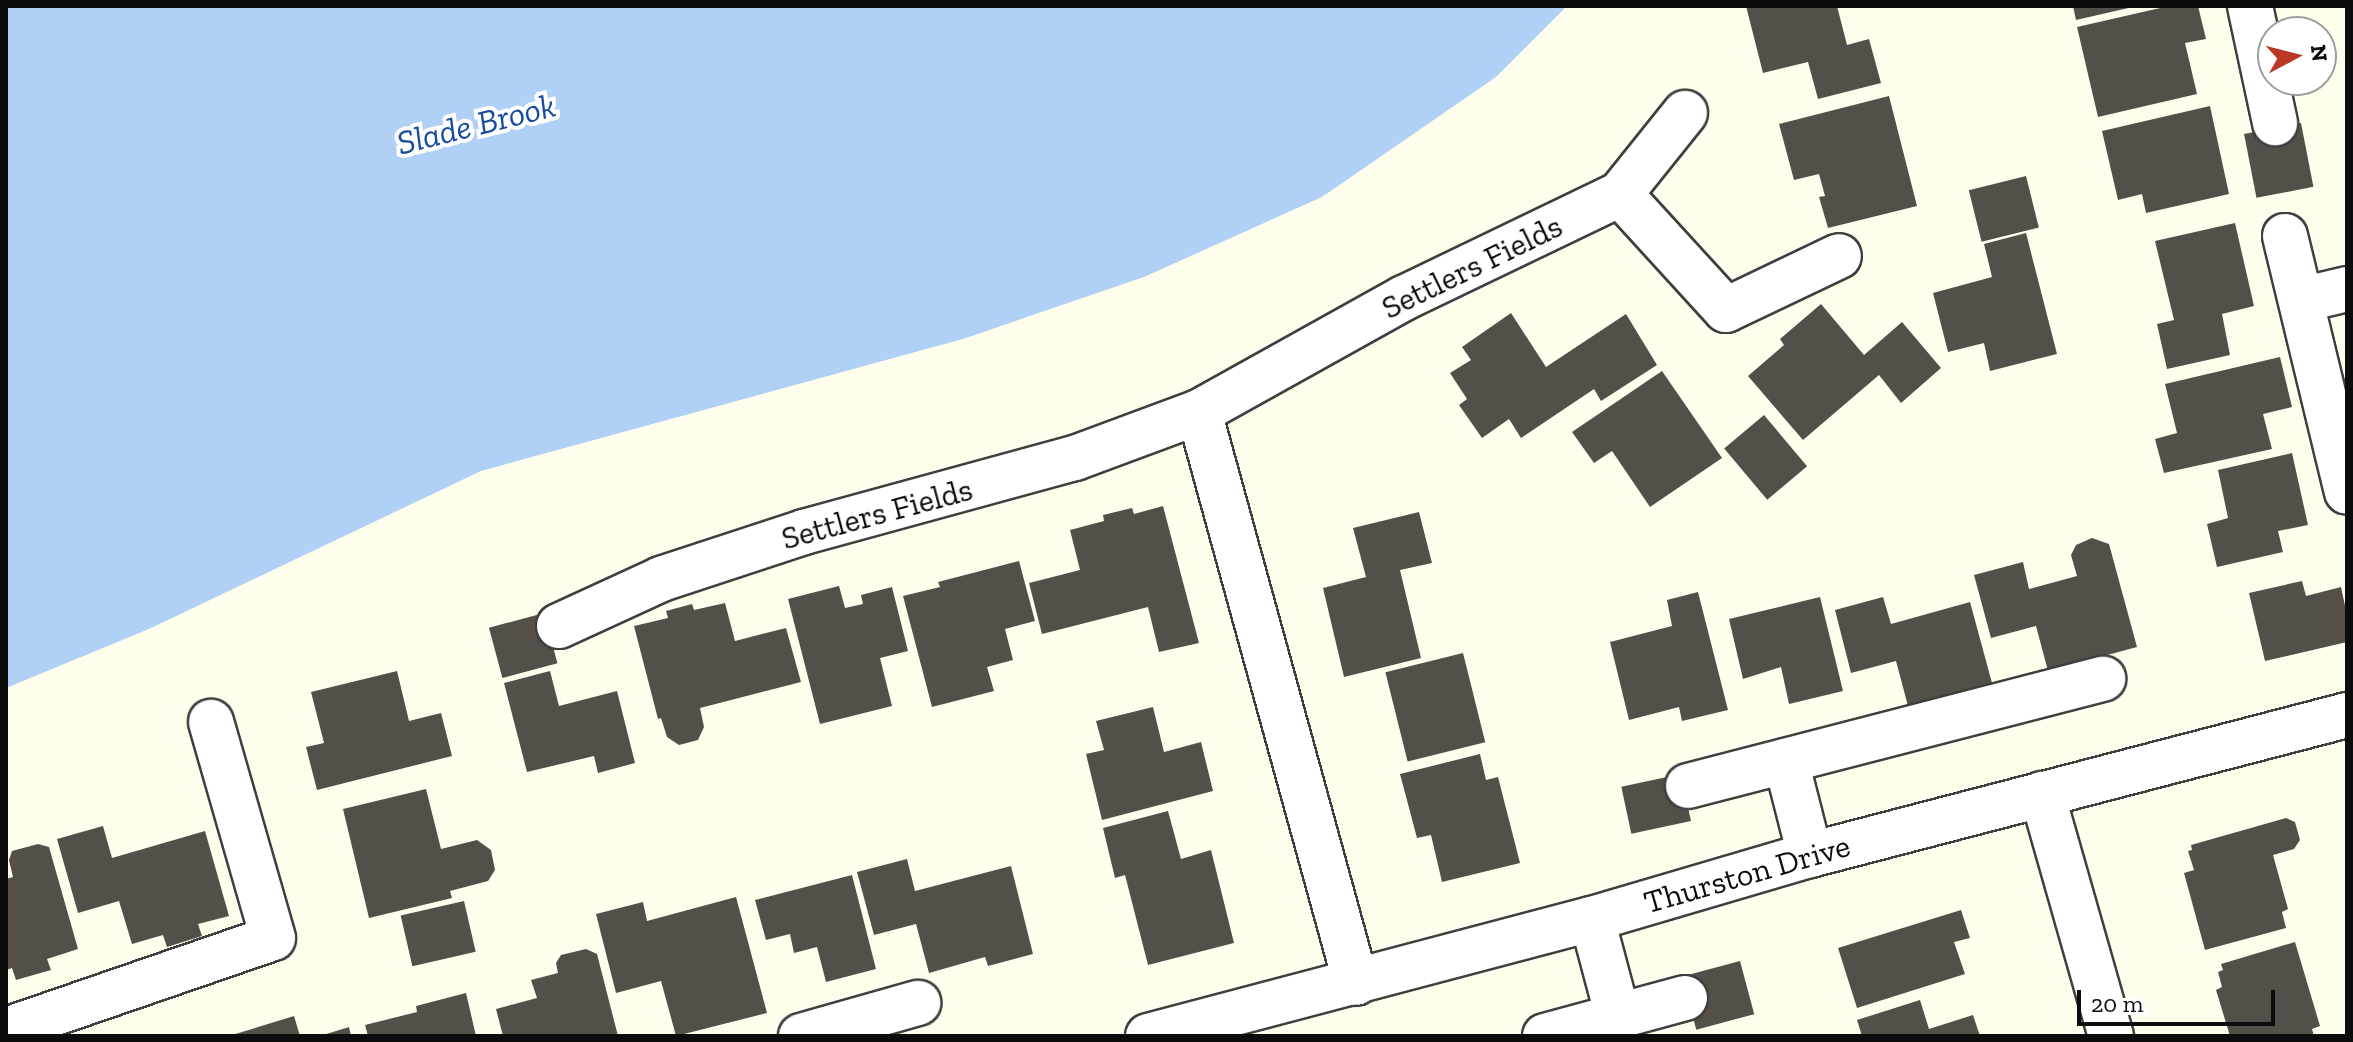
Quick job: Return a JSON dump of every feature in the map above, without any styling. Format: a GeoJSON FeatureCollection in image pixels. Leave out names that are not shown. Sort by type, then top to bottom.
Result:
{"type":"FeatureCollection","features":[{"type":"Feature","properties":{"kind":"street"},"geometry":{"type":"LineString","coordinates":[[2250,6],[2275,123]]}},
{"type":"Feature","properties":{"kind":"street","name":"Settlers Fields"},"geometry":{"type":"LineString","coordinates":[[559,626],[661,579],[804,532],[1062,462],[1199,412],[1404,298],[1620,194],[1685,113]]}},
{"type":"Feature","properties":{"kind":"street"},"geometry":{"type":"LineString","coordinates":[[1620,194],[1726,310],[1839,256]]}},
{"type":"Feature","properties":{"kind":"street"},"geometry":{"type":"LineString","coordinates":[[2285,236],[2347,492]]}},
{"type":"Feature","properties":{"kind":"street"},"geometry":{"type":"LineString","coordinates":[[2301,300],[2347,289]]}},
{"type":"Feature","properties":{"kind":"street"},"geometry":{"type":"LineString","coordinates":[[1199,412],[1356,983]]}},
{"type":"Feature","properties":{"kind":"street"},"geometry":{"type":"LineString","coordinates":[[1688,786],[2103,679]]}},
{"type":"Feature","properties":{"kind":"street","name":"Thurston Drive"},"geometry":{"type":"LineString","coordinates":[[1148,1036],[1592,919],[1810,855],[2347,715]]}},
{"type":"Feature","properties":{"kind":"street"},"geometry":{"type":"LineString","coordinates":[[6,1030],[273,938],[211,722]]}},
{"type":"Feature","properties":{"kind":"street"},"geometry":{"type":"LineString","coordinates":[[1786,761],[1810,855]]}},
{"type":"Feature","properties":{"kind":"street"},"geometry":{"type":"LineString","coordinates":[[2042,794],[2111,1036]]}},
{"type":"Feature","properties":{"kind":"street"},"geometry":{"type":"LineString","coordinates":[[1592,919],[1618,1017]]}},
{"type":"Feature","properties":{"kind":"street"},"geometry":{"type":"LineString","coordinates":[[1545,1036],[1685,998]]}},
{"type":"Feature","properties":{"kind":"street"},"geometry":{"type":"LineString","coordinates":[[801,1036],[918,1003]]}},
{"type":"Feature","properties":{"kind":"water","name":"Slade Brook"},"geometry":{"type":"Polygon","coordinates":[[[6,6],[1567,6],[1496,77],[1322,197],[1144,277],[963,339],[481,471],[149,629],[6,688],[6,6]]]}},
{"type":"Feature","properties":{"kind":"building"},"geometry":{"type":"Polygon","coordinates":[[[1746,6],[1837,6],[1847,45],[1869,39],[1881,83],[1818,99],[1808,62],[1763,73],[1746,6]]]}},
{"type":"Feature","properties":{"kind":"building"},"geometry":{"type":"Polygon","coordinates":[[[2073,6],[2133,6],[2133,7],[2076,20],[2073,6]]]}},
{"type":"Feature","properties":{"kind":"building"},"geometry":{"type":"Polygon","coordinates":[[[2169,6],[2198,6],[2206,39],[2185,43],[2197,94],[2098,117],[2077,27],[2169,6]]]}},
{"type":"Feature","properties":{"kind":"building"},"geometry":{"type":"Polygon","coordinates":[[[1889,96],[1917,206],[1828,228],[1819,197],[1825,196],[1819,174],[1794,180],[1779,124],[1889,96]]]}},
{"type":"Feature","properties":{"kind":"building"},"geometry":{"type":"Polygon","coordinates":[[[2210,106],[2229,194],[2146,213],[2142,194],[2118,200],[2102,131],[2210,106]]]}},
{"type":"Feature","properties":{"kind":"building"},"geometry":{"type":"Polygon","coordinates":[[[2301,123],[2313,187],[2256,198],[2244,134],[2301,123]]]}},
{"type":"Feature","properties":{"kind":"building"},"geometry":{"type":"Polygon","coordinates":[[[2026,176],[2039,227],[1982,242],[1969,190],[2026,176]]]}},
{"type":"Feature","properties":{"kind":"building"},"geometry":{"type":"Polygon","coordinates":[[[2235,223],[2254,306],[2222,314],[2230,355],[2167,369],[2157,324],[2174,320],[2155,241],[2235,223]]]}},
{"type":"Feature","properties":{"kind":"building"},"geometry":{"type":"Polygon","coordinates":[[[2026,233],[2057,354],[1990,371],[1984,343],[1948,352],[1933,293],[1992,277],[1984,244],[2026,233]]]}},
{"type":"Feature","properties":{"kind":"building"},"geometry":{"type":"Polygon","coordinates":[[[1821,304],[1864,355],[1902,322],[1941,368],[1901,403],[1879,375],[1803,440],[1748,376],[1784,345],[1780,339],[1821,304]]]}},
{"type":"Feature","properties":{"kind":"building"},"geometry":{"type":"Polygon","coordinates":[[[1511,313],[1546,367],[1626,314],[1657,365],[1601,401],[1594,389],[1521,438],[1509,419],[1482,438],[1459,405],[1467,399],[1450,373],[1471,360],[1462,347],[1511,313]]]}},
{"type":"Feature","properties":{"kind":"building"},"geometry":{"type":"Polygon","coordinates":[[[2280,357],[2292,407],[2263,414],[2272,449],[2164,473],[2155,439],[2177,433],[2165,384],[2280,357]]]}},
{"type":"Feature","properties":{"kind":"building"},"geometry":{"type":"Polygon","coordinates":[[[1662,371],[1722,458],[1650,507],[1612,451],[1594,463],[1572,432],[1662,371]]]}},
{"type":"Feature","properties":{"kind":"building"},"geometry":{"type":"Polygon","coordinates":[[[1764,415],[1807,466],[1767,500],[1724,448],[1764,415]]]}},
{"type":"Feature","properties":{"kind":"building"},"geometry":{"type":"Polygon","coordinates":[[[2292,453],[2308,525],[2278,531],[2283,552],[2217,567],[2207,524],[2228,518],[2218,470],[2292,453]]]}},
{"type":"Feature","properties":{"kind":"building"},"geometry":{"type":"Polygon","coordinates":[[[1163,506],[1199,643],[1159,652],[1148,607],[1042,634],[1029,583],[1080,570],[1070,530],[1104,521],[1103,515],[1132,508],[1134,514],[1163,506]]]}},
{"type":"Feature","properties":{"kind":"building"},"geometry":{"type":"Polygon","coordinates":[[[1419,512],[1432,563],[1400,570],[1421,658],[1344,677],[1323,588],[1366,577],[1353,528],[1419,512]]]}},
{"type":"Feature","properties":{"kind":"building"},"geometry":{"type":"Polygon","coordinates":[[[2092,538],[2109,544],[2137,647],[2048,671],[2036,626],[1991,638],[1974,575],[2023,562],[2029,589],[2077,576],[2071,555],[2076,545],[2092,538]]]}},
{"type":"Feature","properties":{"kind":"building"},"geometry":{"type":"Polygon","coordinates":[[[1019,561],[1035,621],[1005,629],[1013,660],[987,667],[994,691],[932,707],[903,596],[940,587],[938,582],[1019,561]]]}},
{"type":"Feature","properties":{"kind":"building"},"geometry":{"type":"Polygon","coordinates":[[[2302,581],[2306,596],[2341,587],[2347,615],[2347,642],[2265,661],[2249,593],[2302,581]]]}},
{"type":"Feature","properties":{"kind":"building"},"geometry":{"type":"Polygon","coordinates":[[[839,586],[845,608],[863,604],[861,595],[892,587],[908,651],[880,658],[892,706],[820,724],[788,599],[839,586]]]}},
{"type":"Feature","properties":{"kind":"building"},"geometry":{"type":"Polygon","coordinates":[[[1698,592],[1728,710],[1682,721],[1679,707],[1629,720],[1610,642],[1672,626],[1667,600],[1698,592]]]}},
{"type":"Feature","properties":{"kind":"building"},"geometry":{"type":"Polygon","coordinates":[[[1820,597],[1843,691],[1789,704],[1781,667],[1743,679],[1729,619],[1820,597]]]}},
{"type":"Feature","properties":{"kind":"building"},"geometry":{"type":"Polygon","coordinates":[[[1883,597],[1891,624],[1970,602],[1992,683],[1908,706],[1896,661],[1851,673],[1835,610],[1883,597]]]}},
{"type":"Feature","properties":{"kind":"building"},"geometry":{"type":"Polygon","coordinates":[[[725,603],[735,641],[786,628],[801,682],[700,708],[704,727],[698,740],[679,745],[667,737],[661,718],[658,719],[634,626],[668,618],[666,611],[692,604],[694,610],[725,603]]]}},
{"type":"Feature","properties":{"kind":"building"},"geometry":{"type":"Polygon","coordinates":[[[544,613],[557,663],[502,678],[489,628],[544,613]]]}},
{"type":"Feature","properties":{"kind":"building"},"geometry":{"type":"Polygon","coordinates":[[[1463,653],[1485,742],[1408,762],[1385,672],[1463,653]]]}},
{"type":"Feature","properties":{"kind":"building"},"geometry":{"type":"Polygon","coordinates":[[[397,671],[409,721],[441,713],[452,756],[317,790],[306,747],[324,743],[311,692],[397,671]]]}},
{"type":"Feature","properties":{"kind":"building"},"geometry":{"type":"Polygon","coordinates":[[[550,671],[559,706],[617,691],[635,763],[598,773],[594,756],[527,772],[504,683],[550,671]]]}},
{"type":"Feature","properties":{"kind":"building"},"geometry":{"type":"Polygon","coordinates":[[[1153,707],[1164,752],[1201,742],[1213,791],[1102,820],[1086,754],[1104,750],[1096,721],[1153,707]]]}},
{"type":"Feature","properties":{"kind":"building"},"geometry":{"type":"Polygon","coordinates":[[[1480,754],[1486,780],[1498,777],[1520,863],[1442,882],[1431,835],[1417,838],[1400,774],[1480,754]]]}},
{"type":"Feature","properties":{"kind":"building"},"geometry":{"type":"Polygon","coordinates":[[[1681,774],[1691,821],[1631,834],[1621,787],[1681,774]]]}},
{"type":"Feature","properties":{"kind":"building"},"geometry":{"type":"Polygon","coordinates":[[[426,789],[441,849],[477,840],[491,850],[495,870],[488,881],[450,891],[452,898],[369,918],[343,809],[426,789]]]}},
{"type":"Feature","properties":{"kind":"building"},"geometry":{"type":"Polygon","coordinates":[[[1168,811],[1181,859],[1211,850],[1234,943],[1148,965],[1125,875],[1115,878],[1103,828],[1168,811]]]}},
{"type":"Feature","properties":{"kind":"building"},"geometry":{"type":"Polygon","coordinates":[[[2286,818],[2295,822],[2300,840],[2294,849],[2273,855],[2288,909],[2282,912],[2286,928],[2205,950],[2184,873],[2194,870],[2188,851],[2192,850],[2191,845],[2286,818]]]}},
{"type":"Feature","properties":{"kind":"building"},"geometry":{"type":"Polygon","coordinates":[[[103,826],[112,858],[205,831],[229,916],[198,924],[202,936],[167,947],[163,935],[132,944],[119,901],[78,913],[57,839],[103,826]]]}},
{"type":"Feature","properties":{"kind":"building"},"geometry":{"type":"Polygon","coordinates":[[[38,844],[49,847],[78,949],[47,959],[51,970],[16,980],[12,968],[6,970],[6,879],[13,877],[9,860],[12,851],[38,844]]]}},
{"type":"Feature","properties":{"kind":"building"},"geometry":{"type":"Polygon","coordinates":[[[907,859],[915,891],[1011,866],[1033,954],[988,966],[985,957],[929,973],[916,924],[874,935],[857,872],[907,859]]]}},
{"type":"Feature","properties":{"kind":"building"},"geometry":{"type":"Polygon","coordinates":[[[852,875],[876,969],[826,982],[817,947],[794,953],[790,934],[766,940],[755,900],[852,875]]]}},
{"type":"Feature","properties":{"kind":"building"},"geometry":{"type":"Polygon","coordinates":[[[736,897],[767,1013],[676,1036],[661,981],[616,993],[596,914],[643,902],[647,921],[736,897]]]}},
{"type":"Feature","properties":{"kind":"building"},"geometry":{"type":"Polygon","coordinates":[[[464,901],[476,952],[412,966],[401,916],[464,901]]]}},
{"type":"Feature","properties":{"kind":"building"},"geometry":{"type":"Polygon","coordinates":[[[1961,910],[1970,938],[1954,942],[1965,974],[1857,1008],[1838,948],[1961,910]]]}},
{"type":"Feature","properties":{"kind":"building"},"geometry":{"type":"Polygon","coordinates":[[[2295,942],[2320,1026],[2312,1029],[2314,1036],[2230,1036],[2216,990],[2222,987],[2218,972],[2223,970],[2221,964],[2295,942]]]}},
{"type":"Feature","properties":{"kind":"building"},"geometry":{"type":"Polygon","coordinates":[[[586,949],[597,954],[618,1036],[503,1036],[496,1009],[537,998],[531,980],[558,973],[556,963],[561,955],[586,949]]]}},
{"type":"Feature","properties":{"kind":"building"},"geometry":{"type":"Polygon","coordinates":[[[1740,961],[1754,1014],[1696,1030],[1682,977],[1740,961]]]}},
{"type":"Feature","properties":{"kind":"building"},"geometry":{"type":"Polygon","coordinates":[[[466,993],[476,1036],[368,1036],[365,1025],[417,1012],[416,1006],[466,993]]]}},
{"type":"Feature","properties":{"kind":"building"},"geometry":{"type":"Polygon","coordinates":[[[1920,1000],[1929,1029],[1973,1015],[1980,1036],[1862,1036],[1857,1020],[1920,1000]]]}},
{"type":"Feature","properties":{"kind":"building"},"geometry":{"type":"Polygon","coordinates":[[[294,1016],[300,1036],[232,1036],[232,1035],[294,1016]]]}},
{"type":"Feature","properties":{"kind":"building"},"geometry":{"type":"Polygon","coordinates":[[[349,1027],[351,1036],[323,1036],[323,1035],[349,1027]]]}}]}
